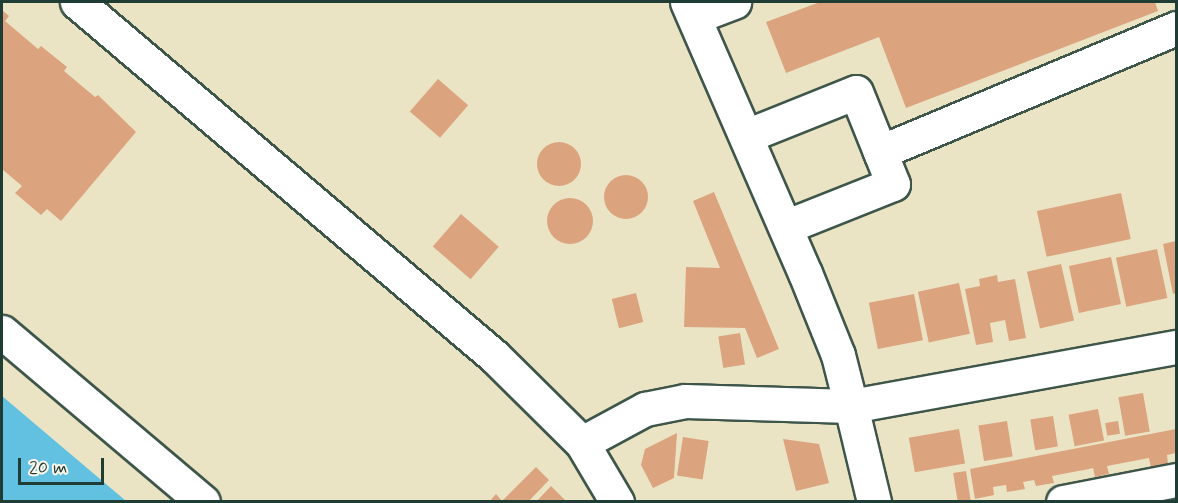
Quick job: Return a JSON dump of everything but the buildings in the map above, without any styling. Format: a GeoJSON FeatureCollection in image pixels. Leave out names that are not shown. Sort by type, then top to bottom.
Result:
{"type":"FeatureCollection","features":[{"type":"Feature","properties":{"kind":"street"},"geometry":{"type":"LineString","coordinates":[[77,2],[494,356],[582,442],[617,501]]}},
{"type":"Feature","properties":{"kind":"street"},"geometry":{"type":"LineString","coordinates":[[734,2],[690,9],[838,355],[874,501]]}},
{"type":"Feature","properties":{"kind":"street"},"geometry":{"type":"LineString","coordinates":[[880,152],[1176,28]]}},
{"type":"Feature","properties":{"kind":"street"},"geometry":{"type":"LineString","coordinates":[[746,136],[856,92],[893,184],[785,227]]}},
{"type":"Feature","properties":{"kind":"street"},"geometry":{"type":"LineString","coordinates":[[2,332],[203,501]]}},
{"type":"Feature","properties":{"kind":"street"},"geometry":{"type":"LineString","coordinates":[[582,442],[645,409],[685,400],[851,406],[1176,347]]}},
{"type":"Feature","properties":{"kind":"street"},"geometry":{"type":"LineString","coordinates":[[1063,501],[1176,480]]}},
{"type":"Feature","properties":{"kind":"water"},"geometry":{"type":"Polygon","coordinates":[[[2,396],[126,501],[2,501],[2,396]]]}}]}
